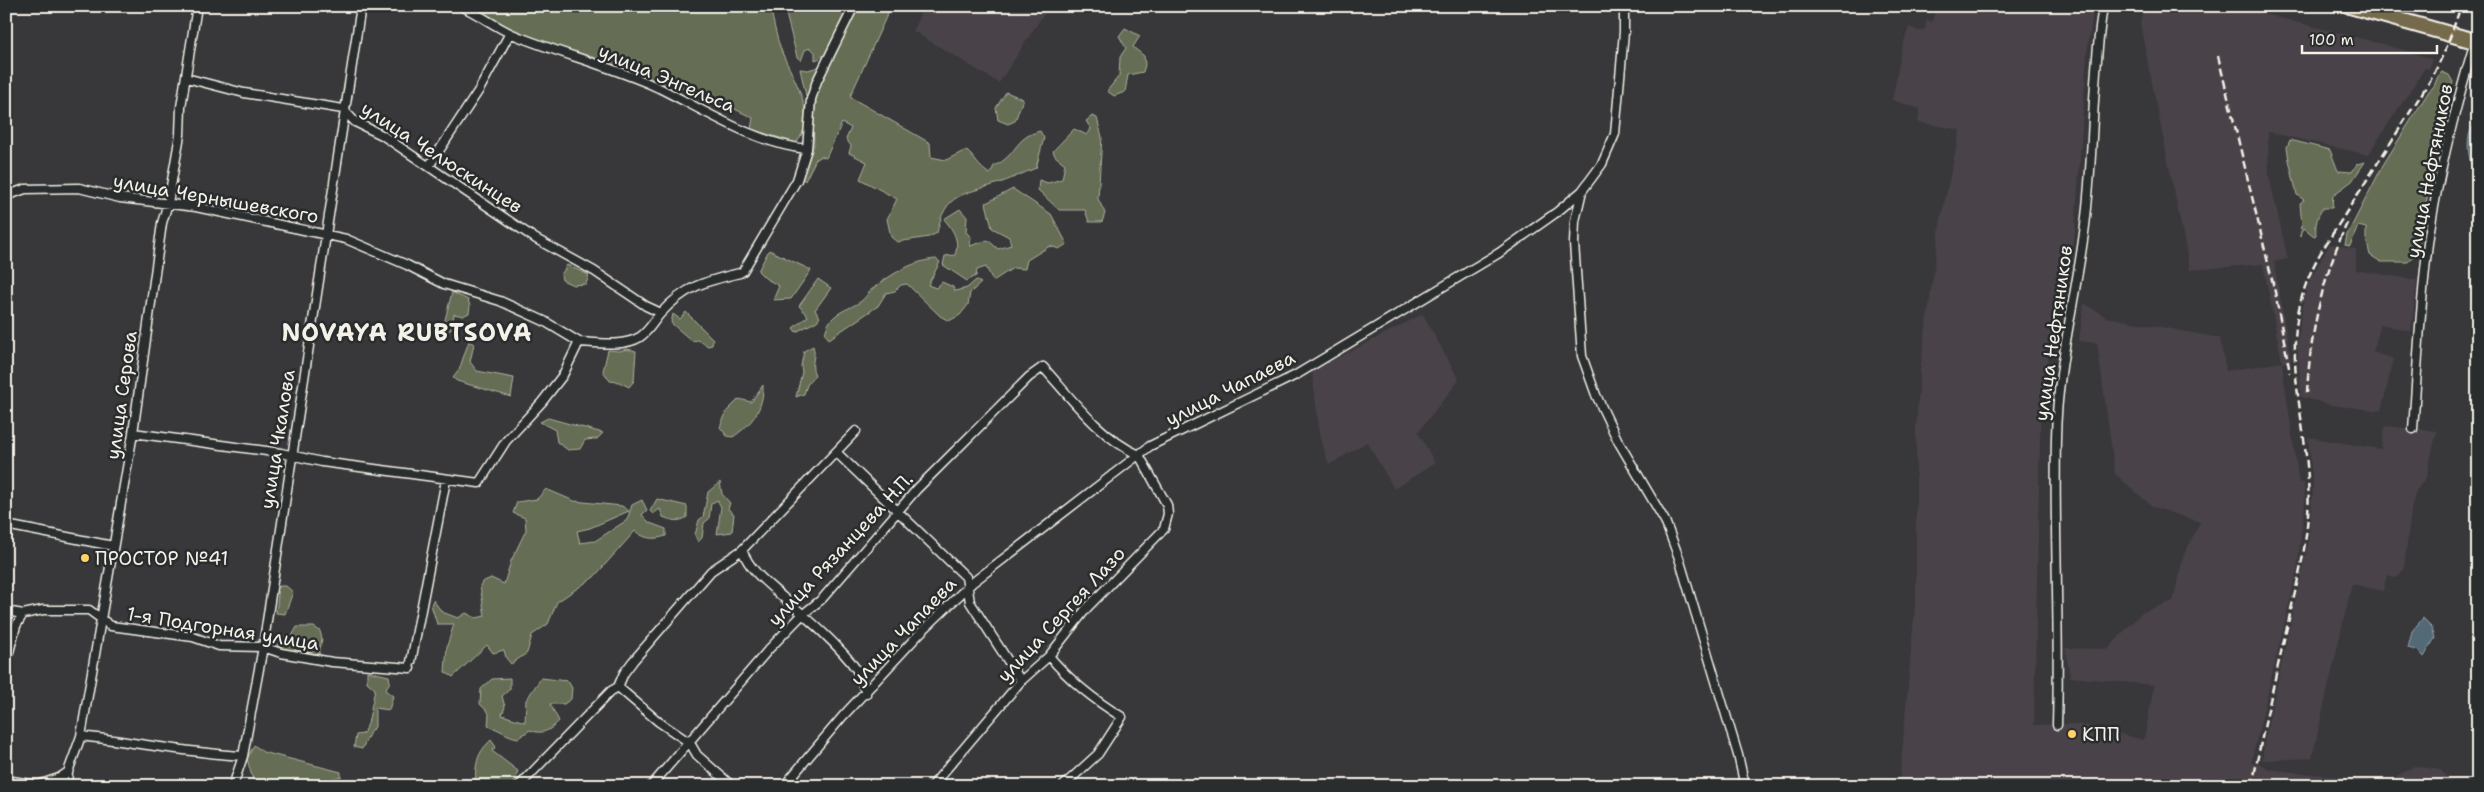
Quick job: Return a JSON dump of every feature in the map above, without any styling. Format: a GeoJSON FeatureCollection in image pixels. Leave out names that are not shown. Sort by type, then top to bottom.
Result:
{"type":"FeatureCollection","features":[{"type":"Feature","properties":{"kind":"highway"},"geometry":{"type":"LineString","coordinates":[[2350,6],[2476,42]]}},
{"type":"Feature","properties":{"kind":"street","name":"улица Серова"},"geometry":{"type":"LineString","coordinates":[[67,786],[68,772],[81,736],[132,433],[162,223],[168,203],[180,135],[181,106],[197,6]]}},
{"type":"Feature","properties":{"kind":"street","name":"улица Чкалова"},"geometry":{"type":"LineString","coordinates":[[233,786],[242,756],[263,647],[360,6]]}},
{"type":"Feature","properties":{"kind":"street","name":"улица Энгельса"},"geometry":{"type":"LineString","coordinates":[[461,6],[510,33],[564,54],[623,73],[684,103],[775,142],[807,149]]}},
{"type":"Feature","properties":{"kind":"street"},"geometry":{"type":"LineString","coordinates":[[132,433],[292,454],[322,462],[479,483],[506,441],[542,402],[563,375],[579,342],[627,342],[639,338],[649,330],[661,313],[690,288],[703,282],[743,271],[797,180],[807,149],[811,99],[817,81],[854,6]]}},
{"type":"Feature","properties":{"kind":"street","name":"улица Чапаева"},"geometry":{"type":"LineString","coordinates":[[784,786],[843,716],[866,694],[920,633],[968,588],[1150,446],[1296,375],[1499,253],[1557,212],[1582,191],[1602,164],[1615,134],[1623,52],[1624,6]]}},
{"type":"Feature","properties":{"kind":"street","name":"улица Нефтяников"},"geometry":{"type":"LineString","coordinates":[[2057,725],[2059,662],[2056,438],[2058,399],[2086,217],[2097,52],[2103,6]]}},
{"type":"Feature","properties":{"kind":"street"},"geometry":{"type":"LineString","coordinates":[[429,166],[479,90],[510,33]]}},
{"type":"Feature","properties":{"kind":"street","name":"улица Нефтяников"},"geometry":{"type":"LineString","coordinates":[[2413,429],[2419,328],[2429,236],[2455,111],[2476,42]]}},
{"type":"Feature","properties":{"kind":"street","name":"улица Челюскинцев"},"geometry":{"type":"LineString","coordinates":[[186,78],[244,93],[343,109],[354,122],[382,135],[536,239],[594,271],[646,306],[661,313]]}},
{"type":"Feature","properties":{"kind":"street","name":"улица Чернышевского"},"geometry":{"type":"LineString","coordinates":[[6,196],[25,189],[79,188],[120,198],[168,203],[346,239],[407,265],[444,284],[500,301],[544,321],[579,342]]}},
{"type":"Feature","properties":{"kind":"street"},"geometry":{"type":"LineString","coordinates":[[1582,191],[1575,221],[1574,244],[1582,356],[1596,395],[1618,441],[1665,520],[1679,558],[1738,755],[1745,786]]}},
{"type":"Feature","properties":{"kind":"street","name":"улица Рязанцева Н.П."},"geometry":{"type":"LineString","coordinates":[[651,786],[769,649],[802,615],[822,599],[917,489],[962,446],[1028,377],[1043,367],[1095,424],[1128,450],[1139,455]]}},
{"type":"Feature","properties":{"kind":"street"},"geometry":{"type":"LineString","coordinates":[[519,786],[610,691],[618,687],[624,673],[669,622],[691,592],[711,571],[742,550],[856,431]]}},
{"type":"Feature","properties":{"kind":"street"},"geometry":{"type":"LineString","coordinates":[[837,453],[966,577],[970,602],[1021,681]]}},
{"type":"Feature","properties":{"kind":"street","name":"улица Сергея Лазо"},"geometry":{"type":"LineString","coordinates":[[932,786],[1021,681],[1049,656],[1086,609],[1164,529],[1167,522],[1167,505],[1139,455]]}},
{"type":"Feature","properties":{"kind":"street","name":"1-я Подгорная улица"},"geometry":{"type":"LineString","coordinates":[[6,611],[24,614],[43,610],[89,610],[111,626],[194,637],[219,646],[263,647],[281,653],[332,662],[411,665],[446,480]]}},
{"type":"Feature","properties":{"kind":"street"},"geometry":{"type":"LineString","coordinates":[[6,525],[113,546]]}},
{"type":"Feature","properties":{"kind":"street"},"geometry":{"type":"LineString","coordinates":[[742,550],[747,562],[757,574],[849,661],[861,679],[866,694]]}},
{"type":"Feature","properties":{"kind":"street"},"geometry":{"type":"LineString","coordinates":[[6,663],[16,626],[24,614]]}},
{"type":"Feature","properties":{"kind":"street"},"geometry":{"type":"LineString","coordinates":[[1049,656],[1068,678],[1094,700],[1122,717],[1098,754],[1063,786]]}},
{"type":"Feature","properties":{"kind":"street"},"geometry":{"type":"LineString","coordinates":[[618,687],[659,722],[690,743],[697,755],[732,786]]}},
{"type":"Feature","properties":{"kind":"street"},"geometry":{"type":"LineString","coordinates":[[81,736],[164,746],[197,753],[242,756]]}},
{"type":"Feature","properties":{"kind":"street"},"geometry":{"type":"LineString","coordinates":[[6,780],[36,785],[59,778],[68,772]]}},
{"type":"Feature","properties":{"kind":"shaded area"},"geometry":{"type":"Polygon","coordinates":[[[923,6],[1049,6],[999,83],[913,31],[923,6]]]}},
{"type":"Feature","properties":{"kind":"shaded area"},"geometry":{"type":"Polygon","coordinates":[[[1936,6],[2094,6],[2087,54],[2075,232],[2041,393],[2034,725],[2072,724],[2109,729],[2112,732],[2144,740],[2154,685],[2070,677],[2065,648],[2108,649],[2141,613],[2173,601],[2183,557],[2200,522],[2153,507],[2115,474],[2097,343],[2079,341],[2084,303],[2106,317],[2220,338],[2226,371],[2282,362],[2263,264],[2190,270],[2140,24],[2144,6],[2232,6],[2387,45],[2432,59],[2429,69],[2425,68],[2368,155],[2268,132],[2269,176],[2288,259],[2274,262],[2291,361],[2282,363],[2299,483],[2304,482],[2305,504],[2297,571],[2251,763],[2266,766],[2266,769],[2387,782],[2414,766],[2441,770],[2454,786],[1899,786],[1916,595],[1916,428],[1920,371],[1941,218],[1960,130],[1918,122],[1920,109],[1892,100],[1902,47],[1909,27],[1919,31],[1925,29],[1927,20],[1932,22],[1936,6]]]}},
{"type":"Feature","properties":{"kind":"shaded area"},"geometry":{"type":"Polygon","coordinates":[[[2330,244],[2356,249],[2356,270],[2417,280],[2411,332],[2381,324],[2373,352],[2394,359],[2381,411],[2331,405],[2301,397],[2297,345],[2303,302],[2309,281],[2330,244]]]}},
{"type":"Feature","properties":{"kind":"shaded area"},"geometry":{"type":"Polygon","coordinates":[[[1423,314],[1459,380],[1418,432],[1435,463],[1394,489],[1367,442],[1329,465],[1320,438],[1312,371],[1423,314]]]}},
{"type":"Feature","properties":{"kind":"shaded area"},"geometry":{"type":"Polygon","coordinates":[[[2384,426],[2437,431],[2426,478],[2416,491],[2412,505],[2404,568],[2398,578],[2387,575],[2383,591],[2352,584],[2312,758],[2262,760],[2265,738],[2308,544],[2313,488],[2308,437],[2381,449],[2384,426]]]}},
{"type":"Feature","properties":{"kind":"green space"},"geometry":{"type":"Polygon","coordinates":[[[464,6],[770,6],[782,53],[803,101],[805,123],[802,133],[796,143],[751,129],[753,118],[694,89],[687,89],[665,82],[662,86],[616,67],[562,50],[513,30],[464,6]]]}},
{"type":"Feature","properties":{"kind":"green space"},"geometry":{"type":"Polygon","coordinates":[[[784,6],[851,6],[837,38],[827,52],[815,60],[815,52],[810,48],[805,50],[801,61],[797,57],[784,6]]]}},
{"type":"Feature","properties":{"kind":"green space"},"geometry":{"type":"Polygon","coordinates":[[[857,6],[891,6],[850,97],[930,143],[931,157],[946,160],[966,150],[990,174],[994,166],[1008,157],[1020,142],[1031,134],[1040,131],[1044,138],[1036,168],[1006,181],[957,198],[945,210],[937,233],[929,237],[897,242],[891,237],[887,219],[897,199],[860,179],[867,162],[849,153],[851,146],[846,139],[851,128],[842,123],[826,158],[821,156],[816,159],[805,181],[802,178],[814,144],[812,109],[817,104],[814,98],[857,6]]]}},
{"type":"Feature","properties":{"kind":"green space"},"geometry":{"type":"Polygon","coordinates":[[[1125,28],[1140,36],[1133,47],[1144,56],[1145,65],[1143,72],[1128,75],[1125,92],[1114,96],[1107,91],[1119,76],[1120,57],[1126,48],[1119,36],[1125,28]]]}},
{"type":"Feature","properties":{"kind":"green space"},"geometry":{"type":"Polygon","coordinates":[[[822,66],[807,100],[800,69],[808,70],[822,66]]]}},
{"type":"Feature","properties":{"kind":"green space"},"geometry":{"type":"Polygon","coordinates":[[[2442,72],[2449,75],[2453,82],[2443,111],[2417,253],[2408,262],[2381,262],[2370,255],[2366,239],[2366,228],[2358,226],[2350,246],[2345,245],[2347,235],[2383,165],[2442,72]]]}},
{"type":"Feature","properties":{"kind":"green space"},"geometry":{"type":"Polygon","coordinates":[[[1006,92],[1023,99],[1015,121],[1008,124],[998,120],[996,108],[1006,92]]]}},
{"type":"Feature","properties":{"kind":"green space"},"geometry":{"type":"Polygon","coordinates":[[[1092,116],[1097,118],[1102,137],[1098,199],[1105,213],[1102,222],[1089,222],[1085,210],[1059,210],[1038,190],[1039,180],[1048,183],[1062,179],[1065,164],[1055,156],[1053,151],[1074,129],[1087,135],[1091,129],[1086,121],[1092,116]]]}},
{"type":"Feature","properties":{"kind":"green space"},"geometry":{"type":"Polygon","coordinates":[[[2290,140],[2330,150],[2338,171],[2352,172],[2357,164],[2365,162],[2352,181],[2333,195],[2332,208],[2323,208],[2318,217],[2316,235],[2314,236],[2304,228],[2300,236],[2302,226],[2300,203],[2304,200],[2297,195],[2287,147],[2290,140]]]}},
{"type":"Feature","properties":{"kind":"green space"},"geometry":{"type":"Polygon","coordinates":[[[1013,189],[1051,214],[1067,244],[1059,249],[1050,246],[1027,260],[1025,269],[1013,268],[993,281],[986,267],[977,270],[976,276],[967,281],[943,265],[945,256],[955,255],[957,245],[953,231],[944,219],[960,209],[967,217],[966,232],[971,237],[970,246],[988,240],[998,249],[1011,245],[1009,237],[992,228],[986,203],[1013,189]]]}},
{"type":"Feature","properties":{"kind":"green space"},"geometry":{"type":"Polygon","coordinates":[[[769,250],[811,270],[791,299],[773,300],[779,286],[765,278],[758,271],[769,250]]]}},
{"type":"Feature","properties":{"kind":"green space"},"geometry":{"type":"Polygon","coordinates":[[[936,259],[940,262],[928,285],[936,288],[942,282],[953,287],[955,291],[967,288],[976,280],[981,283],[970,293],[968,305],[960,315],[949,321],[940,316],[907,284],[901,285],[895,291],[886,293],[878,306],[829,339],[825,334],[827,327],[834,317],[862,301],[871,290],[885,280],[909,266],[936,259]]]}},
{"type":"Feature","properties":{"kind":"green space"},"geometry":{"type":"Polygon","coordinates":[[[567,265],[589,275],[586,284],[573,285],[562,280],[561,275],[567,265]]]}},
{"type":"Feature","properties":{"kind":"green space"},"geometry":{"type":"Polygon","coordinates":[[[818,279],[831,288],[815,310],[820,317],[817,321],[796,332],[793,328],[808,316],[799,306],[818,279]]]}},
{"type":"Feature","properties":{"kind":"green space"},"geometry":{"type":"Polygon","coordinates":[[[452,292],[468,300],[470,306],[469,313],[463,316],[454,314],[452,328],[447,333],[442,332],[452,292]]]}},
{"type":"Feature","properties":{"kind":"green space"},"geometry":{"type":"Polygon","coordinates":[[[686,312],[713,339],[712,345],[708,346],[698,340],[692,341],[671,323],[673,314],[680,319],[686,312]]]}},
{"type":"Feature","properties":{"kind":"green space"},"geometry":{"type":"Polygon","coordinates":[[[469,341],[474,344],[470,362],[477,371],[514,378],[511,397],[457,381],[453,378],[459,370],[469,341]]]}},
{"type":"Feature","properties":{"kind":"green space"},"geometry":{"type":"Polygon","coordinates":[[[813,346],[813,371],[815,375],[807,385],[804,394],[796,397],[802,372],[801,366],[804,351],[813,346]]]}},
{"type":"Feature","properties":{"kind":"green space"},"geometry":{"type":"Polygon","coordinates":[[[627,349],[636,351],[634,381],[629,387],[619,382],[610,381],[603,371],[608,350],[619,351],[627,349]]]}},
{"type":"Feature","properties":{"kind":"green space"},"geometry":{"type":"Polygon","coordinates":[[[763,385],[763,394],[756,415],[746,427],[733,437],[727,436],[720,427],[727,411],[739,399],[751,402],[763,385]]]}},
{"type":"Feature","properties":{"kind":"green space"},"geometry":{"type":"Polygon","coordinates":[[[548,418],[603,433],[597,439],[585,440],[580,449],[568,450],[557,442],[555,430],[540,422],[548,418]]]}},
{"type":"Feature","properties":{"kind":"green space"},"geometry":{"type":"Polygon","coordinates":[[[720,482],[722,494],[730,503],[728,509],[734,514],[732,532],[717,534],[721,507],[717,500],[711,504],[709,519],[704,523],[702,538],[698,542],[695,535],[699,520],[703,517],[708,492],[720,482]]]}},
{"type":"Feature","properties":{"kind":"green space"},"geometry":{"type":"Polygon","coordinates":[[[546,489],[574,501],[622,506],[629,511],[590,528],[577,531],[580,543],[595,541],[627,520],[632,505],[642,500],[647,510],[642,515],[650,523],[666,529],[666,536],[649,538],[635,531],[594,577],[557,602],[548,624],[532,635],[527,653],[511,664],[506,658],[504,650],[493,653],[487,645],[453,677],[445,672],[447,646],[454,624],[437,624],[431,605],[433,600],[442,612],[458,618],[466,613],[476,618],[485,616],[480,586],[482,582],[491,578],[504,584],[511,561],[526,530],[525,518],[513,513],[517,502],[537,499],[546,489]]]}},
{"type":"Feature","properties":{"kind":"green space"},"geometry":{"type":"Polygon","coordinates":[[[657,499],[687,506],[687,517],[678,520],[669,519],[663,517],[660,509],[653,514],[650,511],[657,499]]]}},
{"type":"Feature","properties":{"kind":"green space"},"geometry":{"type":"Polygon","coordinates":[[[279,586],[286,586],[293,592],[285,614],[276,613],[279,586]]]}},
{"type":"Feature","properties":{"kind":"green space"},"geometry":{"type":"Polygon","coordinates":[[[297,627],[314,627],[320,631],[322,639],[319,654],[284,649],[277,645],[280,635],[291,638],[297,627]]]}},
{"type":"Feature","properties":{"kind":"green space"},"geometry":{"type":"Polygon","coordinates":[[[367,671],[389,676],[390,682],[385,690],[393,696],[389,710],[375,708],[375,727],[370,732],[362,749],[354,747],[356,735],[363,734],[368,724],[375,689],[367,682],[367,671]]]}},
{"type":"Feature","properties":{"kind":"green space"},"geometry":{"type":"Polygon","coordinates":[[[510,678],[510,689],[502,696],[505,707],[502,715],[525,722],[526,700],[541,678],[568,681],[572,688],[571,699],[564,704],[550,704],[559,721],[546,731],[530,730],[518,738],[488,726],[489,713],[480,704],[481,689],[492,679],[510,678]]]}},
{"type":"Feature","properties":{"kind":"green space"},"geometry":{"type":"Polygon","coordinates":[[[491,740],[496,747],[492,751],[518,771],[513,786],[475,786],[477,761],[491,740]]]}},
{"type":"Feature","properties":{"kind":"green space"},"geometry":{"type":"Polygon","coordinates":[[[254,745],[263,752],[341,772],[341,777],[333,778],[335,786],[316,786],[315,784],[309,786],[263,786],[253,780],[247,759],[254,745]]]}},
{"type":"Feature","properties":{"kind":"water"},"geometry":{"type":"Polygon","coordinates":[[[2478,122],[2478,185],[2470,161],[2468,143],[2472,128],[2478,122]]]}},
{"type":"Feature","properties":{"kind":"water"},"geometry":{"type":"Polygon","coordinates":[[[2423,618],[2432,627],[2435,638],[2424,657],[2419,651],[2408,648],[2412,631],[2423,618]]]}},
{"type":"Feature","properties":{"kind":"railway"},"geometry":{"type":"LineString","coordinates":[[2252,786],[2299,575],[2307,526],[2308,489],[2306,455],[2297,388],[2295,355],[2297,322],[2305,288],[2321,252],[2433,76],[2447,46],[2461,6]]}},
{"type":"Feature","properties":{"kind":"railway"},"geometry":{"type":"LineString","coordinates":[[2218,56],[2275,292],[2290,373]]}},
{"type":"Feature","properties":{"kind":"railway"},"geometry":{"type":"LineString","coordinates":[[2307,393],[2311,348],[2319,304],[2332,261],[2349,219]]}},
{"type":"Feature","properties":{"kind":"place","name":"ПРОСТОР №41"},"geometry":{"type":"Point","coordinates":[85,558]}},
{"type":"Feature","properties":{"kind":"place","name":"КПП"},"geometry":{"type":"Point","coordinates":[2072,734]}},
{"type":"Feature","properties":{"kind":"district","name":"NOVAYA RUBTSOVA"},"geometry":{"type":"Point","coordinates":[407,333]}}]}
